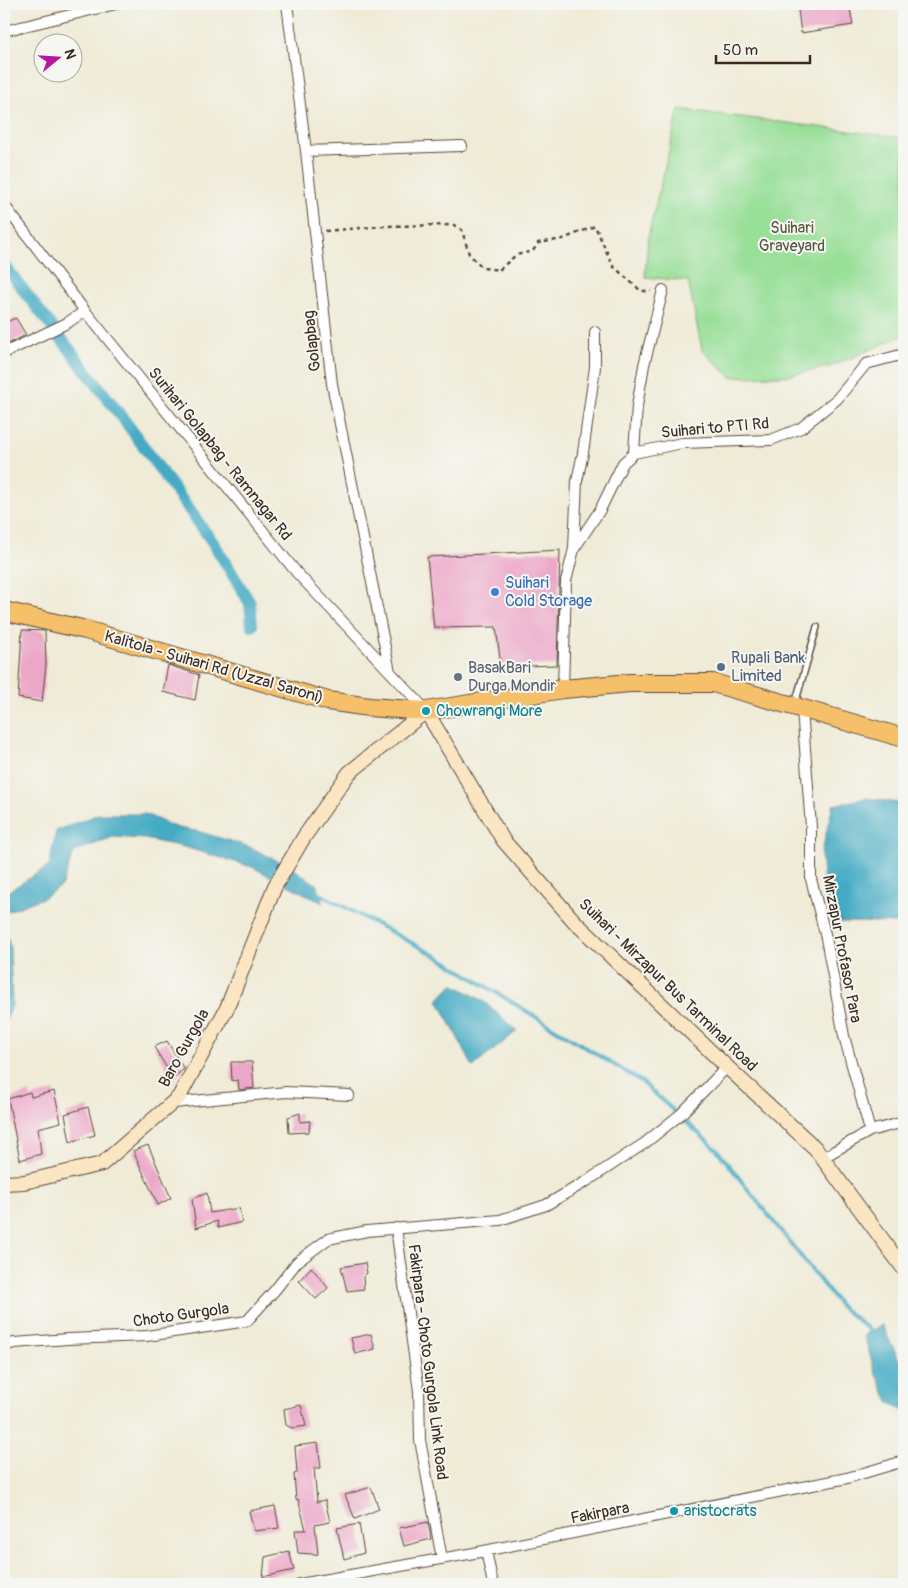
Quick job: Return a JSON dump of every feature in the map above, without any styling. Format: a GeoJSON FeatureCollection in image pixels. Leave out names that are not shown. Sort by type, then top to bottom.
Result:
{"type":"FeatureCollection","features":[{"type":"Feature","properties":{"kind":"highway","name":"Kalitola - Suihari Rd (Uzzal Saroni)"},"geometry":{"type":"LineString","coordinates":[[4,611],[86,630],[328,701],[426,711],[562,689],[630,683],[713,684],[904,738]]}},
{"type":"Feature","properties":{"kind":"street"},"geometry":{"type":"LineString","coordinates":[[4,31],[116,4]]}},
{"type":"Feature","properties":{"kind":"street","name":"Golapbag"},"geometry":{"type":"LineString","coordinates":[[287,4],[306,151],[332,384],[390,672]]}},
{"type":"Feature","properties":{"kind":"street"},"geometry":{"type":"LineString","coordinates":[[306,151],[462,146]]}},
{"type":"Feature","properties":{"kind":"street","name":"Surihari Golapbag - Ramnagar Rd"},"geometry":{"type":"LineString","coordinates":[[4,205],[85,311],[297,573],[426,711]]}},
{"type":"Feature","properties":{"kind":"street"},"geometry":{"type":"LineString","coordinates":[[574,549],[600,510],[623,463],[634,453],[637,406],[644,365],[663,290]]}},
{"type":"Feature","properties":{"kind":"street"},"geometry":{"type":"LineString","coordinates":[[4,353],[67,323],[85,311]]}},
{"type":"Feature","properties":{"kind":"street"},"geometry":{"type":"LineString","coordinates":[[562,689],[566,581],[574,549],[577,481],[584,453],[595,367],[596,332]]}},
{"type":"Feature","properties":{"kind":"street","name":"Suihari to PTI Rd"},"geometry":{"type":"LineString","coordinates":[[634,453],[682,443],[772,440],[801,428],[837,399],[866,364],[904,354]]}},
{"type":"Feature","properties":{"kind":"street","name":"Mirzapur Profasor Para"},"geometry":{"type":"LineString","coordinates":[[798,708],[811,827],[811,878],[826,938],[844,1036],[870,1131]]}},
{"type":"Feature","properties":{"kind":"street","name":"Baro Gurgola"},"geometry":{"type":"LineString","coordinates":[[4,1183],[24,1182],[102,1164],[179,1097],[227,1008],[275,886],[304,836],[349,772],[426,711]]}},
{"type":"Feature","properties":{"kind":"street","name":"Suihari - Mirzapur Bus Tarminal Road"},"geometry":{"type":"LineString","coordinates":[[426,711],[502,840],[576,922],[727,1068],[815,1148],[904,1269]]}},
{"type":"Feature","properties":{"kind":"street","name":"Choto Gurgola"},"geometry":{"type":"LineString","coordinates":[[4,1346],[14,1343],[68,1339],[147,1336],[247,1321],[297,1262],[328,1239],[367,1231],[500,1220],[546,1205],[645,1143],[690,1106],[727,1068]]}},
{"type":"Feature","properties":{"kind":"street"},"geometry":{"type":"LineString","coordinates":[[173,1103],[286,1092],[349,1095]]}},
{"type":"Feature","properties":{"kind":"street"},"geometry":{"type":"LineString","coordinates":[[822,1158],[870,1131],[904,1122]]}},
{"type":"Feature","properties":{"kind":"street","name":"Fakirpara - Choto Gurgola Link Road"},"geometry":{"type":"LineString","coordinates":[[396,1228],[419,1391],[420,1440],[442,1559]]}},
{"type":"Feature","properties":{"kind":"street","name":"Fakirpara"},"geometry":{"type":"LineString","coordinates":[[300,1584],[486,1551],[847,1478],[904,1461]]}},
{"type":"Feature","properties":{"kind":"street"},"geometry":{"type":"LineString","coordinates":[[486,1551],[493,1584]]}},
{"type":"Feature","properties":{"kind":"lane"},"geometry":{"type":"LineString","coordinates":[[798,708],[817,627]]}},
{"type":"Feature","properties":{"kind":"path"},"geometry":{"type":"LineString","coordinates":[[315,232],[384,226],[454,225],[462,230],[470,254],[483,268],[499,270],[516,255],[533,251],[538,243],[564,239],[595,226],[613,266],[641,291],[663,290]]}},
{"type":"Feature","properties":{"kind":"green space","name":"Suihari Graveyard"},"geometry":{"type":"Polygon","coordinates":[[[679,109],[904,138],[904,335],[832,366],[785,376],[731,377],[702,350],[688,281],[645,277],[648,237],[679,109]]]}},
{"type":"Feature","properties":{"kind":"water"},"geometry":{"type":"Polygon","coordinates":[[[867,798],[904,804],[904,923],[840,922],[826,902],[821,855],[833,805],[867,798]]]}},
{"type":"Feature","properties":{"kind":"water"},"geometry":{"type":"Polygon","coordinates":[[[99,814],[145,814],[178,828],[197,831],[250,847],[292,868],[316,884],[323,903],[252,867],[184,847],[145,839],[113,837],[74,852],[62,885],[45,897],[4,913],[4,894],[49,866],[56,831],[99,814]]]}},
{"type":"Feature","properties":{"kind":"water"},"geometry":{"type":"Polygon","coordinates":[[[4,923],[10,947],[12,1005],[4,1025],[4,923]]]}},
{"type":"Feature","properties":{"kind":"water"},"geometry":{"type":"Polygon","coordinates":[[[453,984],[482,1000],[517,1031],[473,1067],[438,1000],[453,984]]]}},
{"type":"Feature","properties":{"kind":"water"},"geometry":{"type":"Polygon","coordinates":[[[882,1325],[904,1368],[904,1410],[890,1403],[876,1375],[864,1335],[882,1325]]]}},
{"type":"Feature","properties":{"kind":"building"},"geometry":{"type":"Polygon","coordinates":[[[806,4],[849,4],[853,25],[801,33],[798,10],[807,9],[806,4]]]}},
{"type":"Feature","properties":{"kind":"building"},"geometry":{"type":"Polygon","coordinates":[[[16,318],[26,335],[4,346],[4,323],[16,318]]]}},
{"type":"Feature","properties":{"kind":"building","name":"Suihari Cold Storage"},"geometry":{"type":"Polygon","coordinates":[[[560,550],[557,665],[501,667],[496,627],[434,628],[427,557],[560,550]]]}},
{"type":"Feature","properties":{"kind":"building"},"geometry":{"type":"Polygon","coordinates":[[[22,630],[45,631],[46,665],[42,702],[18,698],[22,630]]]}},
{"type":"Feature","properties":{"kind":"building"},"geometry":{"type":"Polygon","coordinates":[[[168,665],[199,675],[195,700],[163,692],[168,665]]]}},
{"type":"Feature","properties":{"kind":"building"},"geometry":{"type":"Polygon","coordinates":[[[167,1041],[184,1069],[173,1078],[154,1047],[167,1041]]]}},
{"type":"Feature","properties":{"kind":"building"},"geometry":{"type":"Polygon","coordinates":[[[231,1062],[252,1062],[254,1088],[239,1090],[238,1080],[232,1081],[231,1062]]]}},
{"type":"Feature","properties":{"kind":"building"},"geometry":{"type":"Polygon","coordinates":[[[54,1091],[61,1122],[38,1128],[41,1154],[20,1160],[8,1099],[30,1092],[31,1097],[54,1091]]]}},
{"type":"Feature","properties":{"kind":"building"},"geometry":{"type":"Polygon","coordinates":[[[88,1107],[95,1135],[70,1142],[65,1114],[88,1107]]]}},
{"type":"Feature","properties":{"kind":"building"},"geometry":{"type":"Polygon","coordinates":[[[300,1113],[300,1122],[310,1121],[309,1132],[289,1133],[288,1117],[300,1113]]]}},
{"type":"Feature","properties":{"kind":"building"},"geometry":{"type":"Polygon","coordinates":[[[148,1145],[171,1198],[158,1205],[133,1151],[148,1145]]]}},
{"type":"Feature","properties":{"kind":"building"},"geometry":{"type":"Polygon","coordinates":[[[207,1193],[210,1213],[239,1208],[242,1222],[218,1228],[217,1221],[196,1228],[192,1199],[207,1193]]]}},
{"type":"Feature","properties":{"kind":"building"},"geometry":{"type":"Polygon","coordinates":[[[365,1263],[367,1273],[363,1277],[364,1289],[347,1291],[341,1267],[365,1263]]]}},
{"type":"Feature","properties":{"kind":"building"},"geometry":{"type":"Polygon","coordinates":[[[311,1267],[328,1288],[316,1299],[299,1281],[311,1267]]]}},
{"type":"Feature","properties":{"kind":"building"},"geometry":{"type":"Polygon","coordinates":[[[371,1334],[375,1349],[355,1354],[351,1338],[371,1334]]]}},
{"type":"Feature","properties":{"kind":"building"},"geometry":{"type":"Polygon","coordinates":[[[301,1405],[306,1426],[292,1428],[286,1425],[284,1409],[301,1405]]]}},
{"type":"Feature","properties":{"kind":"building"},"geometry":{"type":"Polygon","coordinates":[[[318,1443],[321,1468],[314,1468],[317,1502],[325,1500],[330,1522],[315,1525],[318,1554],[313,1555],[298,1553],[295,1530],[306,1530],[298,1499],[296,1500],[294,1474],[297,1473],[295,1446],[318,1443]]]}},
{"type":"Feature","properties":{"kind":"building"},"geometry":{"type":"Polygon","coordinates":[[[371,1487],[379,1509],[355,1519],[345,1495],[371,1487]]]}},
{"type":"Feature","properties":{"kind":"building"},"geometry":{"type":"Polygon","coordinates":[[[275,1506],[279,1528],[254,1531],[249,1511],[275,1506]]]}},
{"type":"Feature","properties":{"kind":"building"},"geometry":{"type":"Polygon","coordinates":[[[428,1522],[431,1539],[404,1546],[399,1528],[428,1522]]]}},
{"type":"Feature","properties":{"kind":"building"},"geometry":{"type":"Polygon","coordinates":[[[359,1524],[364,1553],[344,1559],[337,1528],[359,1524]]]}},
{"type":"Feature","properties":{"kind":"building"},"geometry":{"type":"Polygon","coordinates":[[[289,1551],[294,1570],[263,1577],[265,1557],[289,1551]]]}},
{"type":"Feature","properties":{"kind":"waterway"},"geometry":{"type":"LineString","coordinates":[[4,265],[125,421],[214,544],[250,603],[252,626]]}},
{"type":"Feature","properties":{"kind":"waterway"},"geometry":{"type":"LineString","coordinates":[[320,894],[440,958],[642,1082],[717,1150],[840,1306],[873,1333]]}},
{"type":"Feature","properties":{"kind":"place","name":"Suihari Cold Storage"},"geometry":{"type":"Point","coordinates":[495,592]}},
{"type":"Feature","properties":{"kind":"place","name":"Rupali Bank Limited"},"geometry":{"type":"Point","coordinates":[721,667]}},
{"type":"Feature","properties":{"kind":"place","name":"BasakBari Durga Mondir"},"geometry":{"type":"Point","coordinates":[458,677]}},
{"type":"Feature","properties":{"kind":"place","name":"Chowrangi More"},"geometry":{"type":"Point","coordinates":[426,711]}},
{"type":"Feature","properties":{"kind":"place","name":"aristocrats"},"geometry":{"type":"Point","coordinates":[674,1511]}}]}
